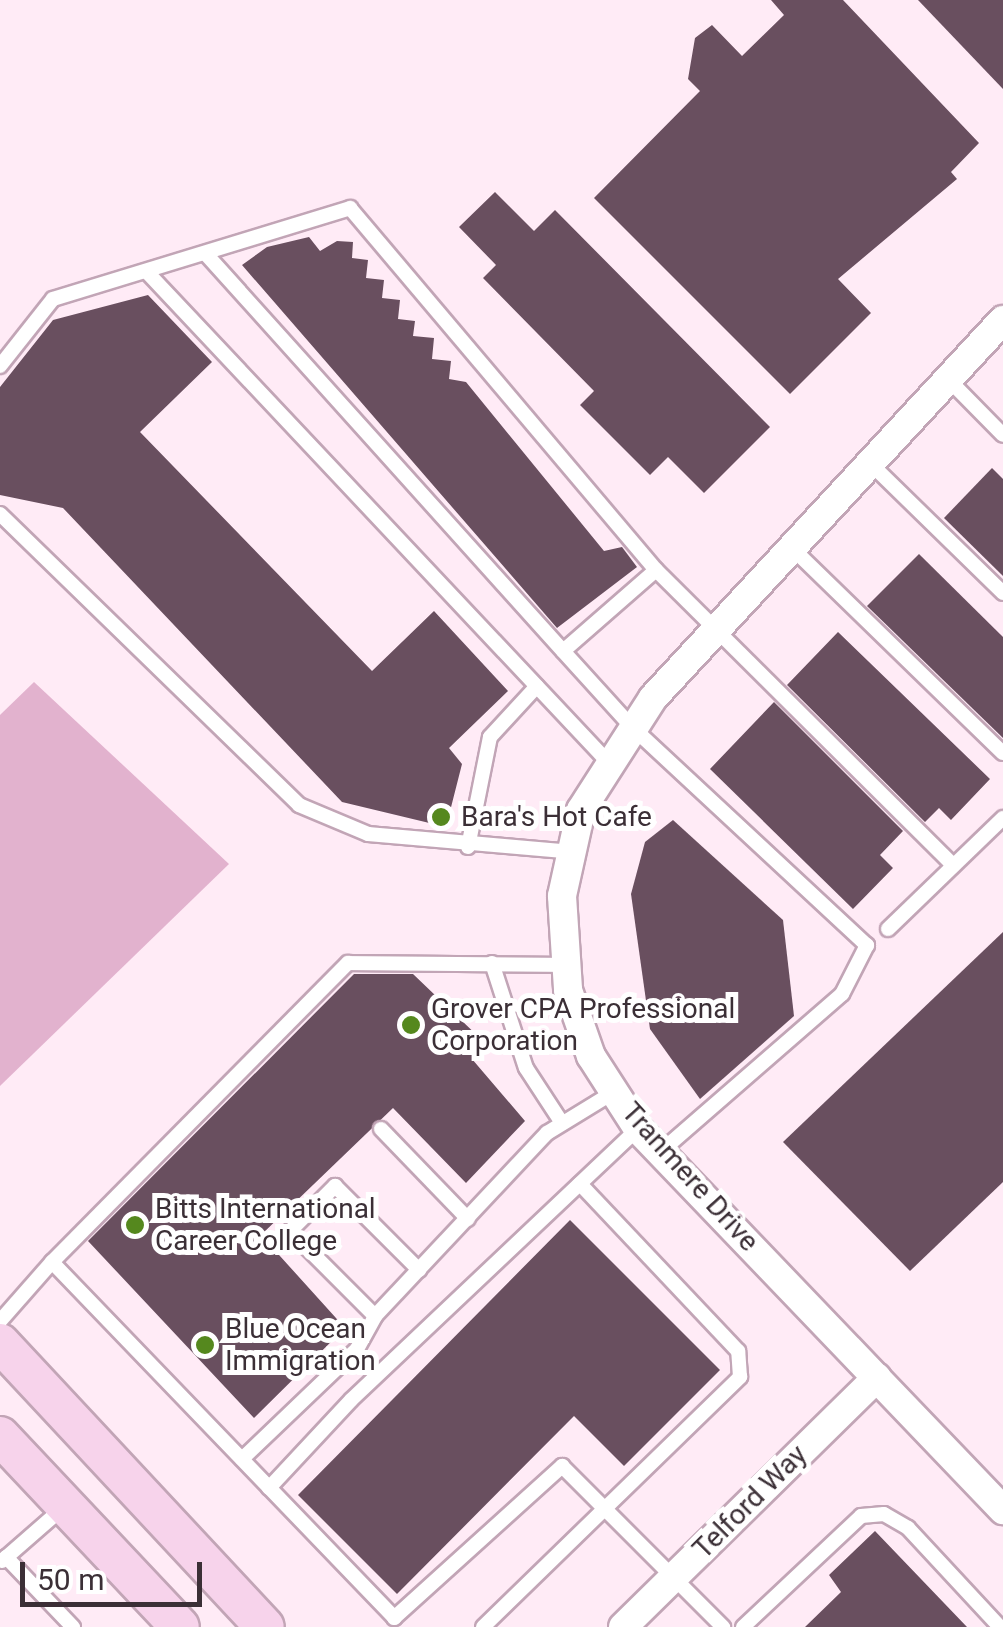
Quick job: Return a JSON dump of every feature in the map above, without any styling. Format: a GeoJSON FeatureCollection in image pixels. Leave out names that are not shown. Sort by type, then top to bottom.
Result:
{"type":"FeatureCollection","features":[{"type":"Feature","properties":{"kind":"main road"},"geometry":{"type":"LineString","coordinates":[[0,1343],[265,1627]]}},
{"type":"Feature","properties":{"kind":"main road"},"geometry":{"type":"LineString","coordinates":[[0,1436],[180,1627]]}},
{"type":"Feature","properties":{"kind":"street","name":"Tranmere Drive"},"geometry":{"type":"LineString","coordinates":[[1003,320],[632,726],[581,810],[562,896],[568,990],[592,1056],[638,1128],[1003,1510]]}},
{"type":"Feature","properties":{"kind":"street","name":"Telford Way"},"geometry":{"type":"LineString","coordinates":[[623,1627],[876,1377]]}},
{"type":"Feature","properties":{"kind":"lane"},"geometry":{"type":"LineString","coordinates":[[0,366],[53,299],[350,208],[656,570],[953,864]]}},
{"type":"Feature","properties":{"kind":"lane"},"geometry":{"type":"LineString","coordinates":[[205,253],[632,726],[866,944],[842,994],[660,1152]]}},
{"type":"Feature","properties":{"kind":"lane"},"geometry":{"type":"LineString","coordinates":[[146,271],[608,762]]}},
{"type":"Feature","properties":{"kind":"lane"},"geometry":{"type":"LineString","coordinates":[[948,378],[1003,436]]}},
{"type":"Feature","properties":{"kind":"lane"},"geometry":{"type":"LineString","coordinates":[[870,463],[1003,593]]}},
{"type":"Feature","properties":{"kind":"lane"},"geometry":{"type":"LineString","coordinates":[[0,514],[299,806],[368,834],[468,847],[572,852]]}},
{"type":"Feature","properties":{"kind":"lane"},"geometry":{"type":"LineString","coordinates":[[792,548],[1003,753]]}},
{"type":"Feature","properties":{"kind":"lane"},"geometry":{"type":"LineString","coordinates":[[563,651],[656,570]]}},
{"type":"Feature","properties":{"kind":"lane"},"geometry":{"type":"LineString","coordinates":[[468,847],[490,738],[538,686]]}},
{"type":"Feature","properties":{"kind":"lane"},"geometry":{"type":"LineString","coordinates":[[888,929],[1003,818]]}},
{"type":"Feature","properties":{"kind":"lane"},"geometry":{"type":"LineString","coordinates":[[0,1322],[52,1262],[348,963],[566,965]]}},
{"type":"Feature","properties":{"kind":"lane"},"geometry":{"type":"LineString","coordinates":[[492,963],[526,1068],[562,1123]]}},
{"type":"Feature","properties":{"kind":"lane"},"geometry":{"type":"LineString","coordinates":[[242,1459],[357,1349],[375,1316],[562,1123],[614,1092]]}},
{"type":"Feature","properties":{"kind":"lane"},"geometry":{"type":"LineString","coordinates":[[269,1488],[350,1400],[638,1128]]}},
{"type":"Feature","properties":{"kind":"lane"},"geometry":{"type":"LineString","coordinates":[[381,1129],[468,1220]]}},
{"type":"Feature","properties":{"kind":"lane"},"geometry":{"type":"LineString","coordinates":[[483,1627],[740,1377],[738,1351],[580,1184]]}},
{"type":"Feature","properties":{"kind":"lane"},"geometry":{"type":"LineString","coordinates":[[375,1316],[290,1230],[334,1186],[420,1270]]}},
{"type":"Feature","properties":{"kind":"lane"},"geometry":{"type":"LineString","coordinates":[[52,1262],[394,1618],[409,1627]]}},
{"type":"Feature","properties":{"kind":"lane"},"geometry":{"type":"LineString","coordinates":[[394,1618],[562,1466],[723,1627]]}},
{"type":"Feature","properties":{"kind":"lane"},"geometry":{"type":"LineString","coordinates":[[65,1505],[3,1560],[74,1627]]}},
{"type":"Feature","properties":{"kind":"lane"},"geometry":{"type":"LineString","coordinates":[[742,1627],[861,1516],[884,1514],[908,1528],[1000,1627]]}},
{"type":"Feature","properties":{"kind":"shaded area"},"geometry":{"type":"Polygon","coordinates":[[[34,682],[229,864],[0,1086],[0,715],[34,682]]]}},
{"type":"Feature","properties":{"kind":"building"},"geometry":{"type":"Polygon","coordinates":[[[771,0],[843,0],[979,143],[951,172],[957,179],[838,279],[871,313],[790,394],[594,198],[700,91],[688,79],[695,38],[712,25],[742,56],[784,15],[771,0]]]}},
{"type":"Feature","properties":{"kind":"building"},"geometry":{"type":"Polygon","coordinates":[[[918,0],[1003,0],[1003,89],[918,0]]]}},
{"type":"Feature","properties":{"kind":"building"},"geometry":{"type":"Polygon","coordinates":[[[495,192],[534,231],[555,210],[770,427],[704,493],[668,457],[650,475],[580,405],[594,391],[483,278],[496,265],[459,227],[495,192]]]}},
{"type":"Feature","properties":{"kind":"building"},"geometry":{"type":"Polygon","coordinates":[[[309,237],[320,251],[337,241],[353,242],[352,258],[368,260],[366,278],[384,280],[382,298],[400,300],[398,319],[415,321],[413,336],[434,338],[432,359],[451,361],[449,379],[466,382],[604,551],[622,547],[637,567],[557,628],[242,265],[267,247],[309,237]]]}},
{"type":"Feature","properties":{"kind":"building"},"geometry":{"type":"Polygon","coordinates":[[[148,295],[212,362],[140,432],[372,671],[434,611],[508,691],[449,748],[462,764],[446,827],[342,802],[63,508],[0,495],[0,387],[53,320],[148,295]]]}},
{"type":"Feature","properties":{"kind":"building"},"geometry":{"type":"Polygon","coordinates":[[[992,468],[1003,479],[1003,576],[944,518],[992,468]]]}},
{"type":"Feature","properties":{"kind":"building"},"geometry":{"type":"Polygon","coordinates":[[[919,554],[1003,637],[1003,738],[867,606],[919,554]]]}},
{"type":"Feature","properties":{"kind":"building"},"geometry":{"type":"Polygon","coordinates":[[[838,632],[990,779],[951,820],[939,808],[925,822],[787,685],[838,632]]]}},
{"type":"Feature","properties":{"kind":"building"},"geometry":{"type":"Polygon","coordinates":[[[774,702],[903,831],[880,855],[893,868],[853,909],[710,769],[774,702]]]}},
{"type":"Feature","properties":{"kind":"building"},"geometry":{"type":"Polygon","coordinates":[[[673,820],[783,920],[794,1016],[700,1099],[650,1029],[631,894],[645,842],[673,820]]]}},
{"type":"Feature","properties":{"kind":"building"},"geometry":{"type":"Polygon","coordinates":[[[1003,932],[1003,1182],[910,1271],[783,1142],[1003,932]]]}},
{"type":"Feature","properties":{"kind":"building"},"geometry":{"type":"Polygon","coordinates":[[[354,974],[413,974],[484,1042],[472,1059],[525,1121],[466,1183],[393,1108],[261,1235],[345,1328],[254,1418],[88,1241],[354,974]]]}},
{"type":"Feature","properties":{"kind":"building"},"geometry":{"type":"Polygon","coordinates":[[[570,1220],[720,1370],[624,1466],[574,1416],[397,1594],[298,1495],[570,1220]]]}},
{"type":"Feature","properties":{"kind":"building"},"geometry":{"type":"Polygon","coordinates":[[[875,1531],[967,1627],[805,1627],[841,1592],[829,1575],[875,1531]]]}},
{"type":"Feature","properties":{"kind":"place","name":"Bara's Hot Cafe"},"geometry":{"type":"Point","coordinates":[441,817]}},
{"type":"Feature","properties":{"kind":"place","name":"Grover CPA Professional Corporation"},"geometry":{"type":"Point","coordinates":[411,1025]}},
{"type":"Feature","properties":{"kind":"place","name":"Bitts International Career College"},"geometry":{"type":"Point","coordinates":[135,1225]}},
{"type":"Feature","properties":{"kind":"place","name":"Blue Ocean Immigration"},"geometry":{"type":"Point","coordinates":[205,1345]}}]}
